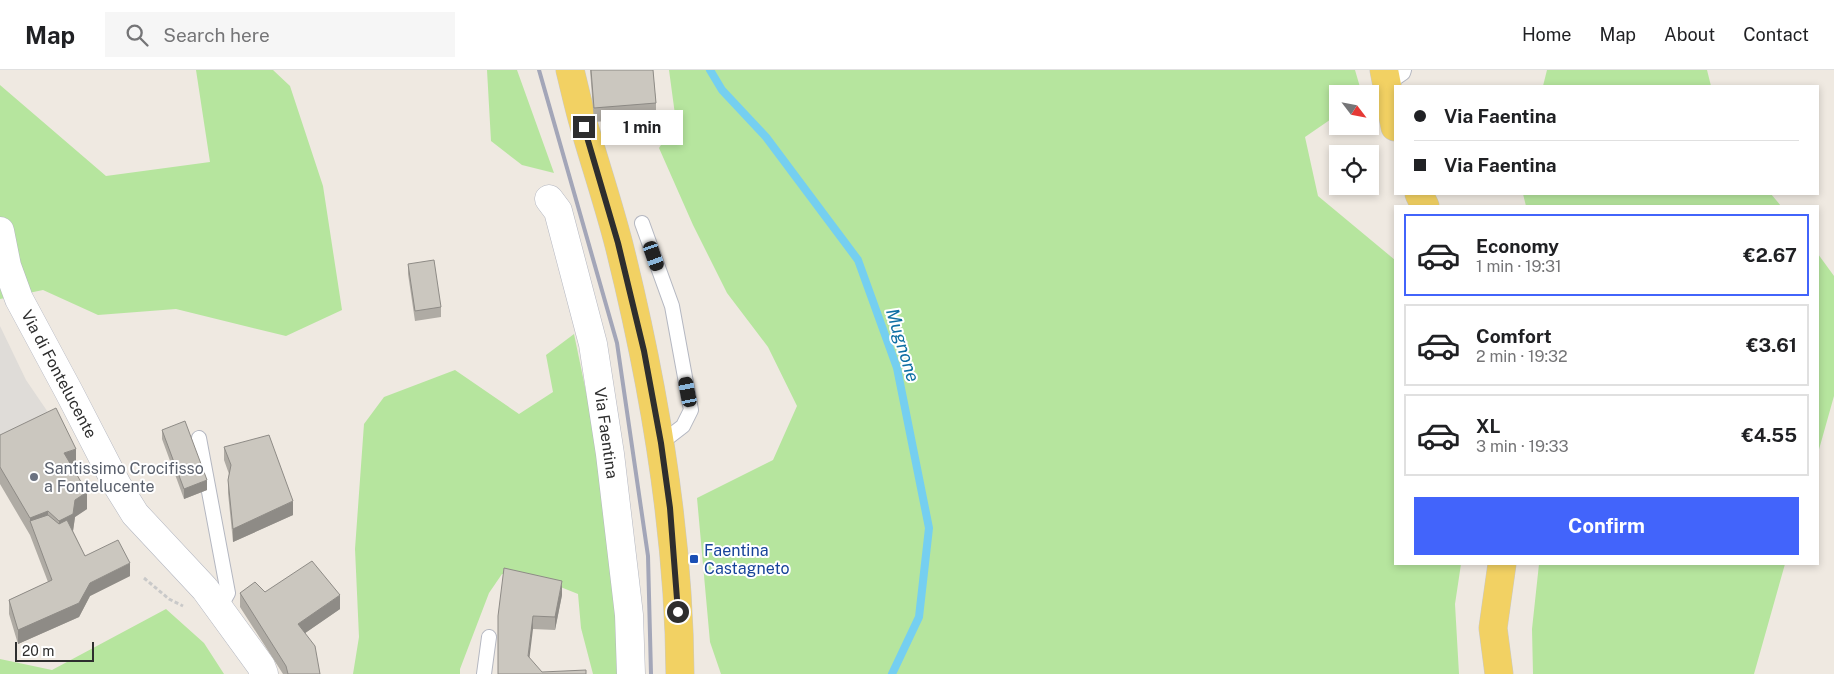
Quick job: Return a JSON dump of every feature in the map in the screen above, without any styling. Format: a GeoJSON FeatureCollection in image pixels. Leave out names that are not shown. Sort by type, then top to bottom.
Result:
{"type":"FeatureCollection","features":[{"type":"Feature","properties":{"kind":"main road"},"geometry":{"type":"LineString","coordinates":[[570,70],[584,127],[618,243],[640,332],[661,443],[670,516],[680,647],[680,674]]}},
{"type":"Feature","properties":{"kind":"main road"},"geometry":{"type":"LineString","coordinates":[[1392,75],[1394,110]]}},
{"type":"Feature","properties":{"kind":"main road"},"geometry":{"type":"LineString","coordinates":[[1499,674],[1493,628],[1502,565]]}},
{"type":"Feature","properties":{"kind":"street","name":"Via Faentina"},"geometry":{"type":"LineString","coordinates":[[549,199],[558,211],[593,344],[610,454],[629,615],[631,674]]}},
{"type":"Feature","properties":{"kind":"street","name":"Via di Fontelucente"},"geometry":{"type":"LineString","coordinates":[[0,231],[7,266],[19,299],[117,485],[135,514],[205,589],[261,666],[264,674]]}},
{"type":"Feature","properties":{"kind":"lane"},"geometry":{"type":"LineString","coordinates":[[642,223],[672,306],[691,410],[683,426],[661,443]]}},
{"type":"Feature","properties":{"kind":"lane"},"geometry":{"type":"LineString","coordinates":[[199,438],[228,592],[220,609]]}},
{"type":"Feature","properties":{"kind":"lane"},"geometry":{"type":"LineString","coordinates":[[484,674],[488,637]]}},
{"type":"Feature","properties":{"kind":"green space"},"geometry":{"type":"Polygon","coordinates":[[[196,70],[273,70],[290,86],[323,186],[342,310],[286,336],[176,309],[98,315],[43,290],[0,299],[0,85],[106,176],[210,162],[196,70]]]}},
{"type":"Feature","properties":{"kind":"green space"},"geometry":{"type":"Polygon","coordinates":[[[487,70],[517,70],[554,173],[522,165],[491,141],[487,70]]]}},
{"type":"Feature","properties":{"kind":"green space"},"geometry":{"type":"Polygon","coordinates":[[[669,70],[1355,70],[1359,85],[1329,85],[1329,120],[1305,137],[1318,196],[1394,259],[1394,565],[1461,565],[1455,604],[1459,674],[721,674],[710,642],[697,498],[773,460],[797,406],[768,347],[727,293],[693,225],[659,148],[676,122],[669,70]]]}},
{"type":"Feature","properties":{"kind":"green space"},"geometry":{"type":"Polygon","coordinates":[[[1547,70],[1707,70],[1711,85],[1543,85],[1547,70]]]}},
{"type":"Feature","properties":{"kind":"green space"},"geometry":{"type":"Polygon","coordinates":[[[1523,195],[1772,195],[1780,205],[1526,205],[1523,195]]]}},
{"type":"Feature","properties":{"kind":"green space"},"geometry":{"type":"Polygon","coordinates":[[[1819,255],[1834,276],[1834,396],[1819,449],[1819,255]]]}},
{"type":"Feature","properties":{"kind":"green space"},"geometry":{"type":"Polygon","coordinates":[[[574,334],[606,488],[624,674],[593,674],[581,628],[578,594],[533,576],[502,574],[489,593],[460,669],[460,674],[353,674],[359,637],[355,549],[364,424],[384,397],[455,370],[519,414],[553,392],[546,355],[574,334]]]}},
{"type":"Feature","properties":{"kind":"green space"},"geometry":{"type":"Polygon","coordinates":[[[1539,565],[1785,565],[1754,674],[1533,674],[1532,629],[1539,565]]]}},
{"type":"Feature","properties":{"kind":"green space"},"geometry":{"type":"Polygon","coordinates":[[[166,609],[204,643],[224,674],[0,674],[0,659],[52,670],[166,609]]]}},
{"type":"Feature","properties":{"kind":"shaded area"},"geometry":{"type":"Polygon","coordinates":[[[0,326],[26,380],[56,424],[0,451],[0,326]]]}},
{"type":"Feature","properties":{"kind":"building"},"geometry":{"type":"Polygon","coordinates":[[[591,70],[653,70],[656,103],[594,108],[591,70]]]}},
{"type":"Feature","properties":{"kind":"building"},"geometry":{"type":"Polygon","coordinates":[[[434,260],[441,307],[415,311],[408,264],[434,260]]]}},
{"type":"Feature","properties":{"kind":"building","name":"Santissimo Crocifisso a Fontelucente"},"geometry":{"type":"Polygon","coordinates":[[[56,408],[76,449],[64,453],[87,492],[75,500],[73,514],[59,521],[48,511],[30,518],[0,467],[0,435],[56,408]]]}},
{"type":"Feature","properties":{"kind":"building"},"geometry":{"type":"Polygon","coordinates":[[[185,421],[207,480],[184,489],[162,430],[185,421]]]}},
{"type":"Feature","properties":{"kind":"building"},"geometry":{"type":"Polygon","coordinates":[[[269,435],[293,501],[233,529],[228,480],[231,465],[224,447],[269,435]]]}},
{"type":"Feature","properties":{"kind":"building"},"geometry":{"type":"Polygon","coordinates":[[[48,515],[59,524],[67,520],[85,556],[118,540],[130,563],[90,583],[79,603],[18,630],[9,600],[52,580],[30,521],[48,515]]]}},
{"type":"Feature","properties":{"kind":"building"},"geometry":{"type":"Polygon","coordinates":[[[312,561],[340,595],[298,624],[315,646],[320,674],[288,674],[286,666],[240,593],[255,582],[265,592],[312,561]]]}},
{"type":"Feature","properties":{"kind":"building"},"geometry":{"type":"Polygon","coordinates":[[[504,568],[562,581],[555,617],[533,616],[528,656],[542,672],[586,670],[586,674],[498,674],[498,616],[504,568]]]}},
{"type":"Feature","properties":{"kind":"waterway","name":"Mugnone"},"geometry":{"type":"LineString","coordinates":[[710,70],[722,90],[766,137],[858,260],[897,368],[929,528],[919,617],[892,674]]}},
{"type":"Feature","properties":{"kind":"railway"},"geometry":{"type":"LineString","coordinates":[[539,70],[617,343],[648,556],[651,674]]}},
{"type":"Feature","properties":{"kind":"place","name":"Santissimo Crocifisso a Fontelucente"},"geometry":{"type":"Point","coordinates":[34,477]}},
{"type":"Feature","properties":{"kind":"place","name":"Faentina Castagneto"},"geometry":{"type":"Point","coordinates":[694,559]}},
{"type":"Feature","properties":{"kind":"route"},"geometry":{"type":"LineString","coordinates":[[584,127],[618,243],[644,351],[661,443],[670,508],[678,612]]}}]}
